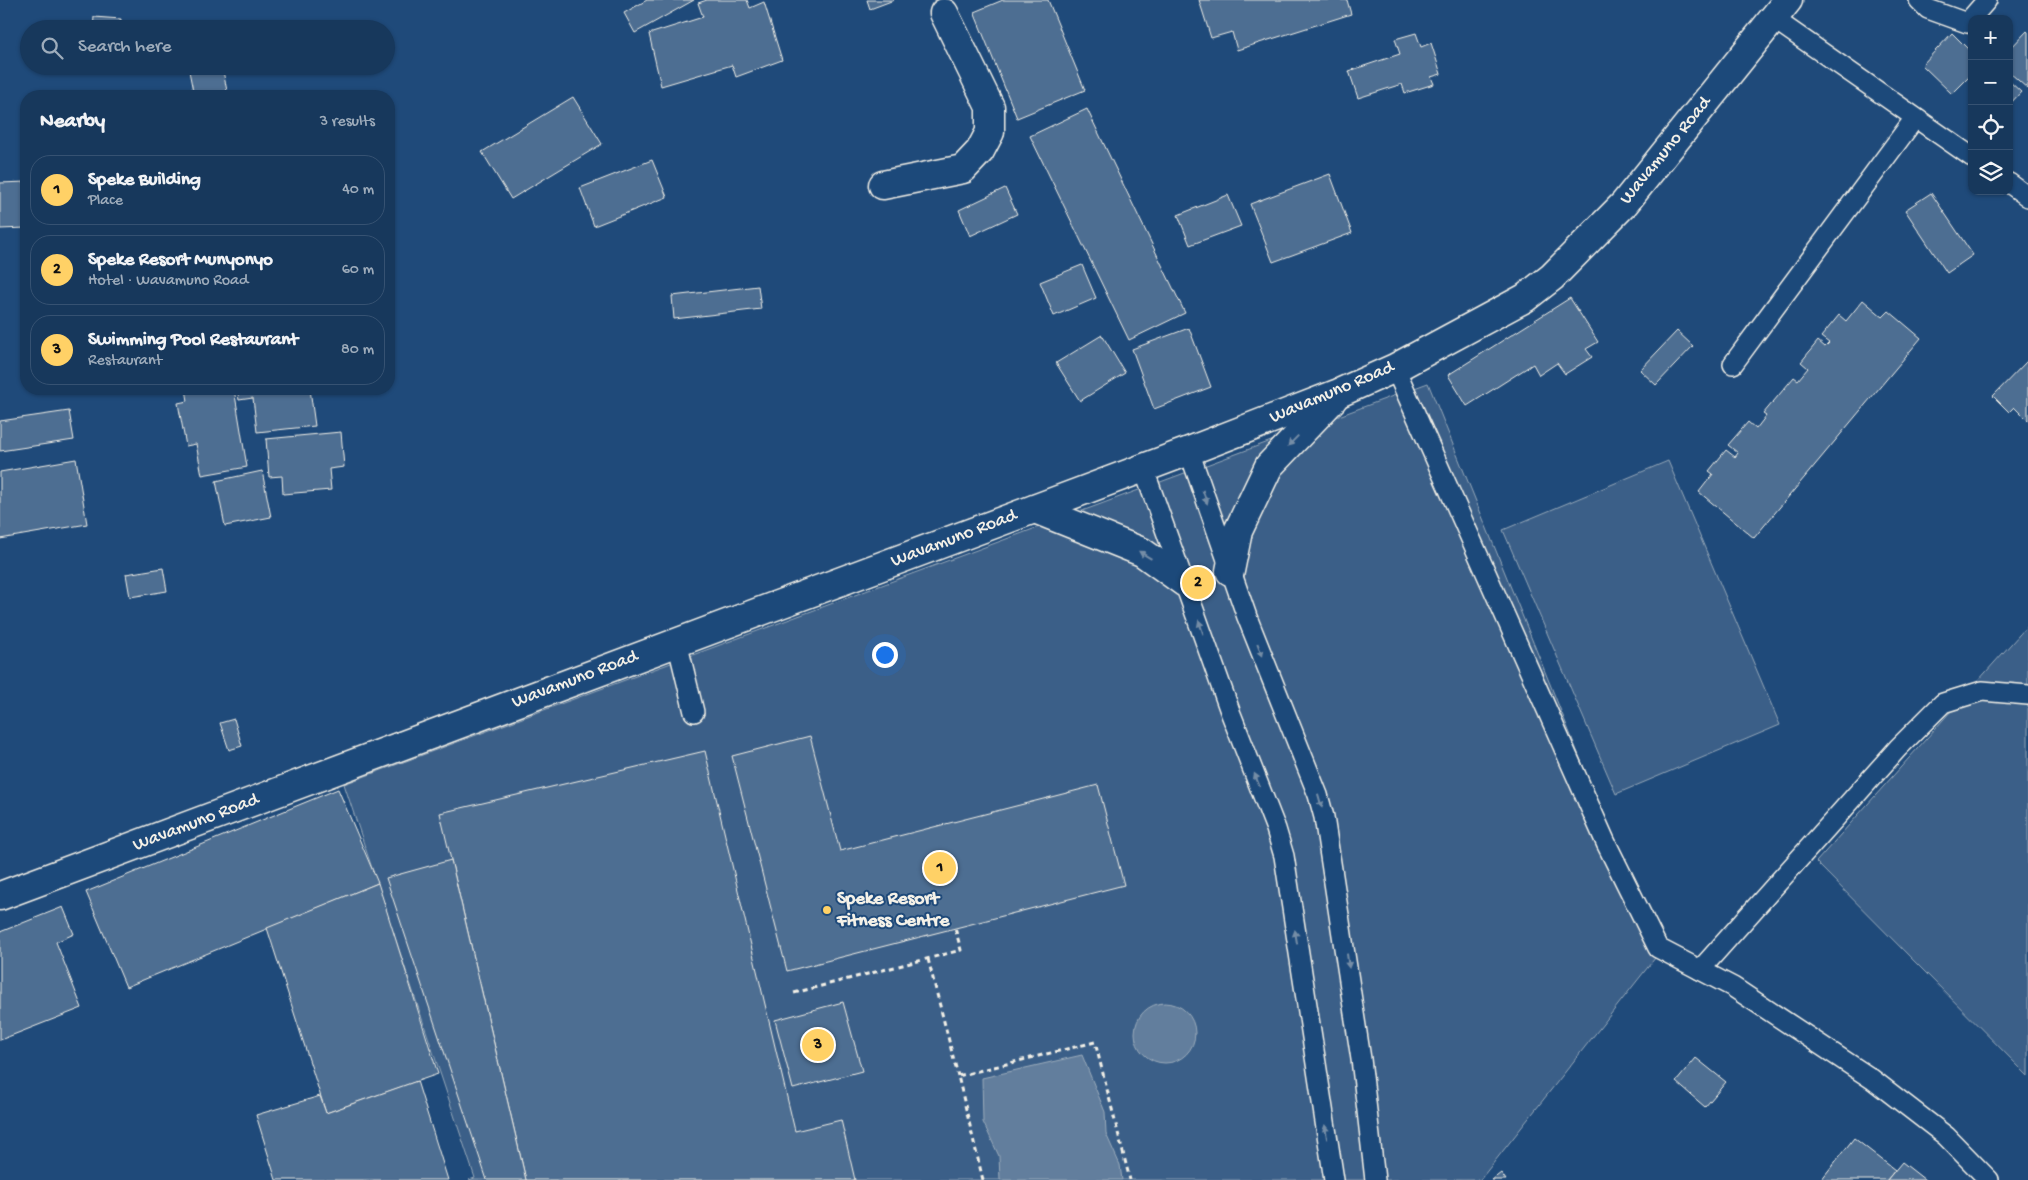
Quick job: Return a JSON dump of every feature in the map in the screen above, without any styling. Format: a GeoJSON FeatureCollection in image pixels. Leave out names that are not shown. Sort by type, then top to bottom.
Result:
{"type":"FeatureCollection","features":[{"type":"Feature","properties":{"kind":"main road","name":"Wavamuno Road"},"geometry":{"type":"LineString","coordinates":[[0,896],[1189,451],[1339,393],[1395,368],[1525,298],[1552,277],[1624,204],[1781,10]]}},
{"type":"Feature","properties":{"kind":"main road"},"geometry":{"type":"LineString","coordinates":[[883,185],[963,169],[980,151],[990,132],[990,107],[944,12]]}},
{"type":"Feature","properties":{"kind":"main road"},"geometry":{"type":"LineString","coordinates":[[1230,570],[1238,531],[1269,466],[1339,393]]}},
{"type":"Feature","properties":{"kind":"main road"},"geometry":{"type":"LineString","coordinates":[[1035,509],[1142,552],[1185,583]]}},
{"type":"Feature","properties":{"kind":"lane"},"geometry":{"type":"LineString","coordinates":[[1919,0],[1928,9],[1967,23],[1987,0]]}},
{"type":"Feature","properties":{"kind":"lane"},"geometry":{"type":"LineString","coordinates":[[1781,10],[1916,118],[1968,154]]}},
{"type":"Feature","properties":{"kind":"lane"},"geometry":{"type":"LineString","coordinates":[[1733,364],[1916,118]]}},
{"type":"Feature","properties":{"kind":"lane"},"geometry":{"type":"LineString","coordinates":[[2013,186],[2028,196]]}},
{"type":"Feature","properties":{"kind":"lane"},"geometry":{"type":"LineString","coordinates":[[1395,368],[1606,843],[1658,948],[1733,986],[1872,1079],[1946,1136],[1989,1180]]}},
{"type":"Feature","properties":{"kind":"lane"},"geometry":{"type":"LineString","coordinates":[[1189,451],[1230,570],[1318,795],[1324,817],[1362,1059],[1375,1180]]}},
{"type":"Feature","properties":{"kind":"lane"},"geometry":{"type":"LineString","coordinates":[[1143,467],[1231,714],[1276,829],[1284,856],[1334,1180]]}},
{"type":"Feature","properties":{"kind":"lane"},"geometry":{"type":"LineString","coordinates":[[677,642],[694,712]]}},
{"type":"Feature","properties":{"kind":"lane"},"geometry":{"type":"LineString","coordinates":[[1700,970],[1898,748],[1942,703],[1982,691],[2028,695]]}},
{"type":"Feature","properties":{"kind":"path"},"geometry":{"type":"LineString","coordinates":[[794,993],[961,950],[955,928]]}},
{"type":"Feature","properties":{"kind":"path"},"geometry":{"type":"LineString","coordinates":[[928,959],[983,1180]]}},
{"type":"Feature","properties":{"kind":"path"},"geometry":{"type":"LineString","coordinates":[[958,1076],[1096,1042],[1130,1180]]}},
{"type":"Feature","properties":{"kind":"shaded area"},"geometry":{"type":"Polygon","coordinates":[[[1428,383],[1659,953],[1480,1180],[469,1180],[475,1178],[344,784],[1428,383]]]}},
{"type":"Feature","properties":{"kind":"shaded area"},"geometry":{"type":"Polygon","coordinates":[[[1668,461],[1780,725],[1616,794],[1503,530],[1668,461]]]}},
{"type":"Feature","properties":{"kind":"shaded area"},"geometry":{"type":"Polygon","coordinates":[[[2028,625],[2028,1076],[1816,862],[2028,625]]]}},
{"type":"Feature","properties":{"kind":"shaded area"},"geometry":{"type":"Polygon","coordinates":[[[1165,1003],[1181,1008],[1186,1012],[1190,1017],[1195,1033],[1190,1049],[1186,1054],[1181,1058],[1165,1063],[1149,1058],[1144,1054],[1140,1049],[1135,1033],[1140,1017],[1144,1012],[1149,1008],[1165,1003]]]}},
{"type":"Feature","properties":{"kind":"shaded area"},"geometry":{"type":"Polygon","coordinates":[[[1082,1055],[1105,1112],[1106,1134],[1120,1165],[1122,1180],[1000,1180],[999,1156],[983,1122],[982,1078],[1082,1055]]]}},
{"type":"Feature","properties":{"kind":"building"},"geometry":{"type":"Polygon","coordinates":[[[647,0],[694,0],[635,33],[624,13],[647,0]]]}},
{"type":"Feature","properties":{"kind":"building"},"geometry":{"type":"Polygon","coordinates":[[[707,0],[747,0],[750,8],[764,2],[782,60],[736,77],[732,65],[661,86],[649,34],[703,17],[698,3],[707,0]]]}},
{"type":"Feature","properties":{"kind":"building"},"geometry":{"type":"Polygon","coordinates":[[[867,0],[894,0],[870,9],[867,0]]]}},
{"type":"Feature","properties":{"kind":"building"},"geometry":{"type":"Polygon","coordinates":[[[1003,0],[1048,0],[1085,90],[1017,118],[974,12],[1003,0]]]}},
{"type":"Feature","properties":{"kind":"building"},"geometry":{"type":"Polygon","coordinates":[[[1199,0],[1347,0],[1351,14],[1237,50],[1232,32],[1211,38],[1199,0]]]}},
{"type":"Feature","properties":{"kind":"building"},"geometry":{"type":"Polygon","coordinates":[[[94,17],[121,19],[121,20],[94,20],[94,17]]]}},
{"type":"Feature","properties":{"kind":"building"},"geometry":{"type":"Polygon","coordinates":[[[2028,32],[2028,89],[2013,76],[2013,46],[2028,32]]]}},
{"type":"Feature","properties":{"kind":"building"},"geometry":{"type":"Polygon","coordinates":[[[1416,33],[1421,47],[1431,43],[1441,74],[1431,77],[1434,84],[1405,93],[1402,84],[1358,98],[1349,71],[1400,54],[1395,39],[1416,33]]]}},
{"type":"Feature","properties":{"kind":"building"},"geometry":{"type":"Polygon","coordinates":[[[1952,33],[1968,49],[1968,78],[1952,94],[1922,65],[1952,33]]]}},
{"type":"Feature","properties":{"kind":"building"},"geometry":{"type":"Polygon","coordinates":[[[190,75],[224,75],[227,90],[193,90],[190,75]]]}},
{"type":"Feature","properties":{"kind":"building"},"geometry":{"type":"Polygon","coordinates":[[[2013,85],[2021,92],[2013,101],[2013,85]]]}},
{"type":"Feature","properties":{"kind":"building"},"geometry":{"type":"Polygon","coordinates":[[[573,97],[602,144],[511,199],[482,152],[573,97]]]}},
{"type":"Feature","properties":{"kind":"building"},"geometry":{"type":"Polygon","coordinates":[[[1087,109],[1185,313],[1129,340],[1030,136],[1087,109]]]}},
{"type":"Feature","properties":{"kind":"building"},"geometry":{"type":"Polygon","coordinates":[[[652,160],[667,197],[594,226],[580,188],[652,160]]]}},
{"type":"Feature","properties":{"kind":"building"},"geometry":{"type":"Polygon","coordinates":[[[1330,174],[1352,233],[1273,262],[1250,204],[1330,174]]]}},
{"type":"Feature","properties":{"kind":"building"},"geometry":{"type":"Polygon","coordinates":[[[20,182],[20,228],[0,229],[0,183],[20,182]]]}},
{"type":"Feature","properties":{"kind":"building"},"geometry":{"type":"Polygon","coordinates":[[[1005,188],[1017,214],[970,236],[959,210],[1005,188]]]}},
{"type":"Feature","properties":{"kind":"building"},"geometry":{"type":"Polygon","coordinates":[[[1931,193],[1973,255],[1947,273],[1905,210],[1931,193]]]}},
{"type":"Feature","properties":{"kind":"building"},"geometry":{"type":"Polygon","coordinates":[[[1228,195],[1241,226],[1190,245],[1178,215],[1228,195]]]}},
{"type":"Feature","properties":{"kind":"building"},"geometry":{"type":"Polygon","coordinates":[[[1082,265],[1096,298],[1054,316],[1040,282],[1082,265]]]}},
{"type":"Feature","properties":{"kind":"building"},"geometry":{"type":"Polygon","coordinates":[[[758,286],[761,309],[674,319],[672,296],[758,286]]]}},
{"type":"Feature","properties":{"kind":"building"},"geometry":{"type":"Polygon","coordinates":[[[1570,298],[1598,342],[1586,349],[1592,357],[1565,374],[1557,363],[1539,375],[1533,364],[1467,406],[1448,375],[1570,298]]]}},
{"type":"Feature","properties":{"kind":"building"},"geometry":{"type":"Polygon","coordinates":[[[1863,300],[1883,317],[1889,311],[1921,338],[1754,538],[1699,492],[1713,474],[1709,471],[1726,450],[1735,457],[1738,453],[1728,445],[1748,422],[1756,429],[1766,416],[1763,414],[1794,377],[1798,380],[1808,368],[1801,362],[1818,341],[1825,347],[1829,343],[1821,337],[1839,315],[1846,321],[1863,300]]]}},
{"type":"Feature","properties":{"kind":"building"},"geometry":{"type":"Polygon","coordinates":[[[1189,328],[1211,387],[1154,409],[1132,349],[1189,328]]]}},
{"type":"Feature","properties":{"kind":"building"},"geometry":{"type":"Polygon","coordinates":[[[1677,331],[1693,346],[1656,385],[1640,370],[1677,331]]]}},
{"type":"Feature","properties":{"kind":"building"},"geometry":{"type":"Polygon","coordinates":[[[1102,335],[1125,373],[1080,401],[1056,363],[1102,335]]]}},
{"type":"Feature","properties":{"kind":"building"},"geometry":{"type":"Polygon","coordinates":[[[2028,360],[2028,421],[2014,407],[2009,412],[1993,396],[2028,360]]]}},
{"type":"Feature","properties":{"kind":"building"},"geometry":{"type":"Polygon","coordinates":[[[187,395],[235,395],[247,467],[202,475],[196,444],[186,446],[178,403],[188,401],[187,395]]]}},
{"type":"Feature","properties":{"kind":"building"},"geometry":{"type":"Polygon","coordinates":[[[238,395],[311,395],[315,426],[257,432],[253,398],[239,400],[238,395]]]}},
{"type":"Feature","properties":{"kind":"building"},"geometry":{"type":"Polygon","coordinates":[[[69,411],[74,440],[0,451],[0,421],[69,411]]]}},
{"type":"Feature","properties":{"kind":"building"},"geometry":{"type":"Polygon","coordinates":[[[341,432],[344,467],[329,469],[331,490],[283,494],[282,476],[269,477],[266,439],[341,432]]]}},
{"type":"Feature","properties":{"kind":"building"},"geometry":{"type":"Polygon","coordinates":[[[76,459],[87,524],[0,539],[0,472],[76,459]]]}},
{"type":"Feature","properties":{"kind":"building"},"geometry":{"type":"Polygon","coordinates":[[[262,471],[271,517],[225,526],[216,481],[262,471]]]}},
{"type":"Feature","properties":{"kind":"building"},"geometry":{"type":"Polygon","coordinates":[[[163,568],[167,591],[130,597],[126,574],[163,568]]]}},
{"type":"Feature","properties":{"kind":"building"},"geometry":{"type":"Polygon","coordinates":[[[234,719],[242,746],[229,750],[220,723],[234,719]]]}},
{"type":"Feature","properties":{"kind":"building"},"geometry":{"type":"Polygon","coordinates":[[[810,736],[840,851],[1098,785],[1124,885],[787,971],[732,756],[810,736]]]}},
{"type":"Feature","properties":{"kind":"building"},"geometry":{"type":"Polygon","coordinates":[[[705,751],[795,1131],[841,1120],[855,1180],[526,1180],[440,813],[705,751]]]}},
{"type":"Feature","properties":{"kind":"building"},"geometry":{"type":"Polygon","coordinates":[[[338,789],[378,883],[126,987],[86,892],[338,789]]]}},
{"type":"Feature","properties":{"kind":"building"},"geometry":{"type":"Polygon","coordinates":[[[451,860],[526,1180],[487,1180],[386,878],[451,860]]]}},
{"type":"Feature","properties":{"kind":"building"},"geometry":{"type":"Polygon","coordinates":[[[378,883],[438,1074],[326,1113],[267,928],[378,883]]]}},
{"type":"Feature","properties":{"kind":"building"},"geometry":{"type":"Polygon","coordinates":[[[63,907],[74,934],[56,942],[82,1008],[0,1040],[0,932],[63,907]]]}},
{"type":"Feature","properties":{"kind":"building"},"geometry":{"type":"Polygon","coordinates":[[[843,1002],[862,1071],[793,1089],[775,1020],[843,1002]]]}},
{"type":"Feature","properties":{"kind":"building"},"geometry":{"type":"Polygon","coordinates":[[[1696,1058],[1726,1082],[1705,1107],[1676,1082],[1696,1058]]]}},
{"type":"Feature","properties":{"kind":"building"},"geometry":{"type":"Polygon","coordinates":[[[417,1081],[448,1180],[276,1180],[256,1115],[320,1096],[326,1113],[417,1081]]]}},
{"type":"Feature","properties":{"kind":"building"},"geometry":{"type":"Polygon","coordinates":[[[1854,1138],[1895,1170],[1887,1180],[1821,1180],[1854,1138]]]}},
{"type":"Feature","properties":{"kind":"building"},"geometry":{"type":"Polygon","coordinates":[[[1902,1162],[1925,1180],[1887,1180],[1902,1162]]]}},
{"type":"Feature","properties":{"kind":"building"},"geometry":{"type":"Polygon","coordinates":[[[1501,1173],[1506,1180],[1492,1180],[1501,1173]]]}},
{"type":"Feature","properties":{"kind":"place","name":"Speke Resort Munyonyo"},"geometry":{"type":"Point","coordinates":[1198,583]}},
{"type":"Feature","properties":{"kind":"place","name":"Speke Building"},"geometry":{"type":"Point","coordinates":[940,868]}},
{"type":"Feature","properties":{"kind":"place","name":"Speke Resort Fitness Centre"},"geometry":{"type":"Point","coordinates":[827,910]}},
{"type":"Feature","properties":{"kind":"place","name":"Swimming Pool Restaurant"},"geometry":{"type":"Point","coordinates":[818,1045]}}]}
